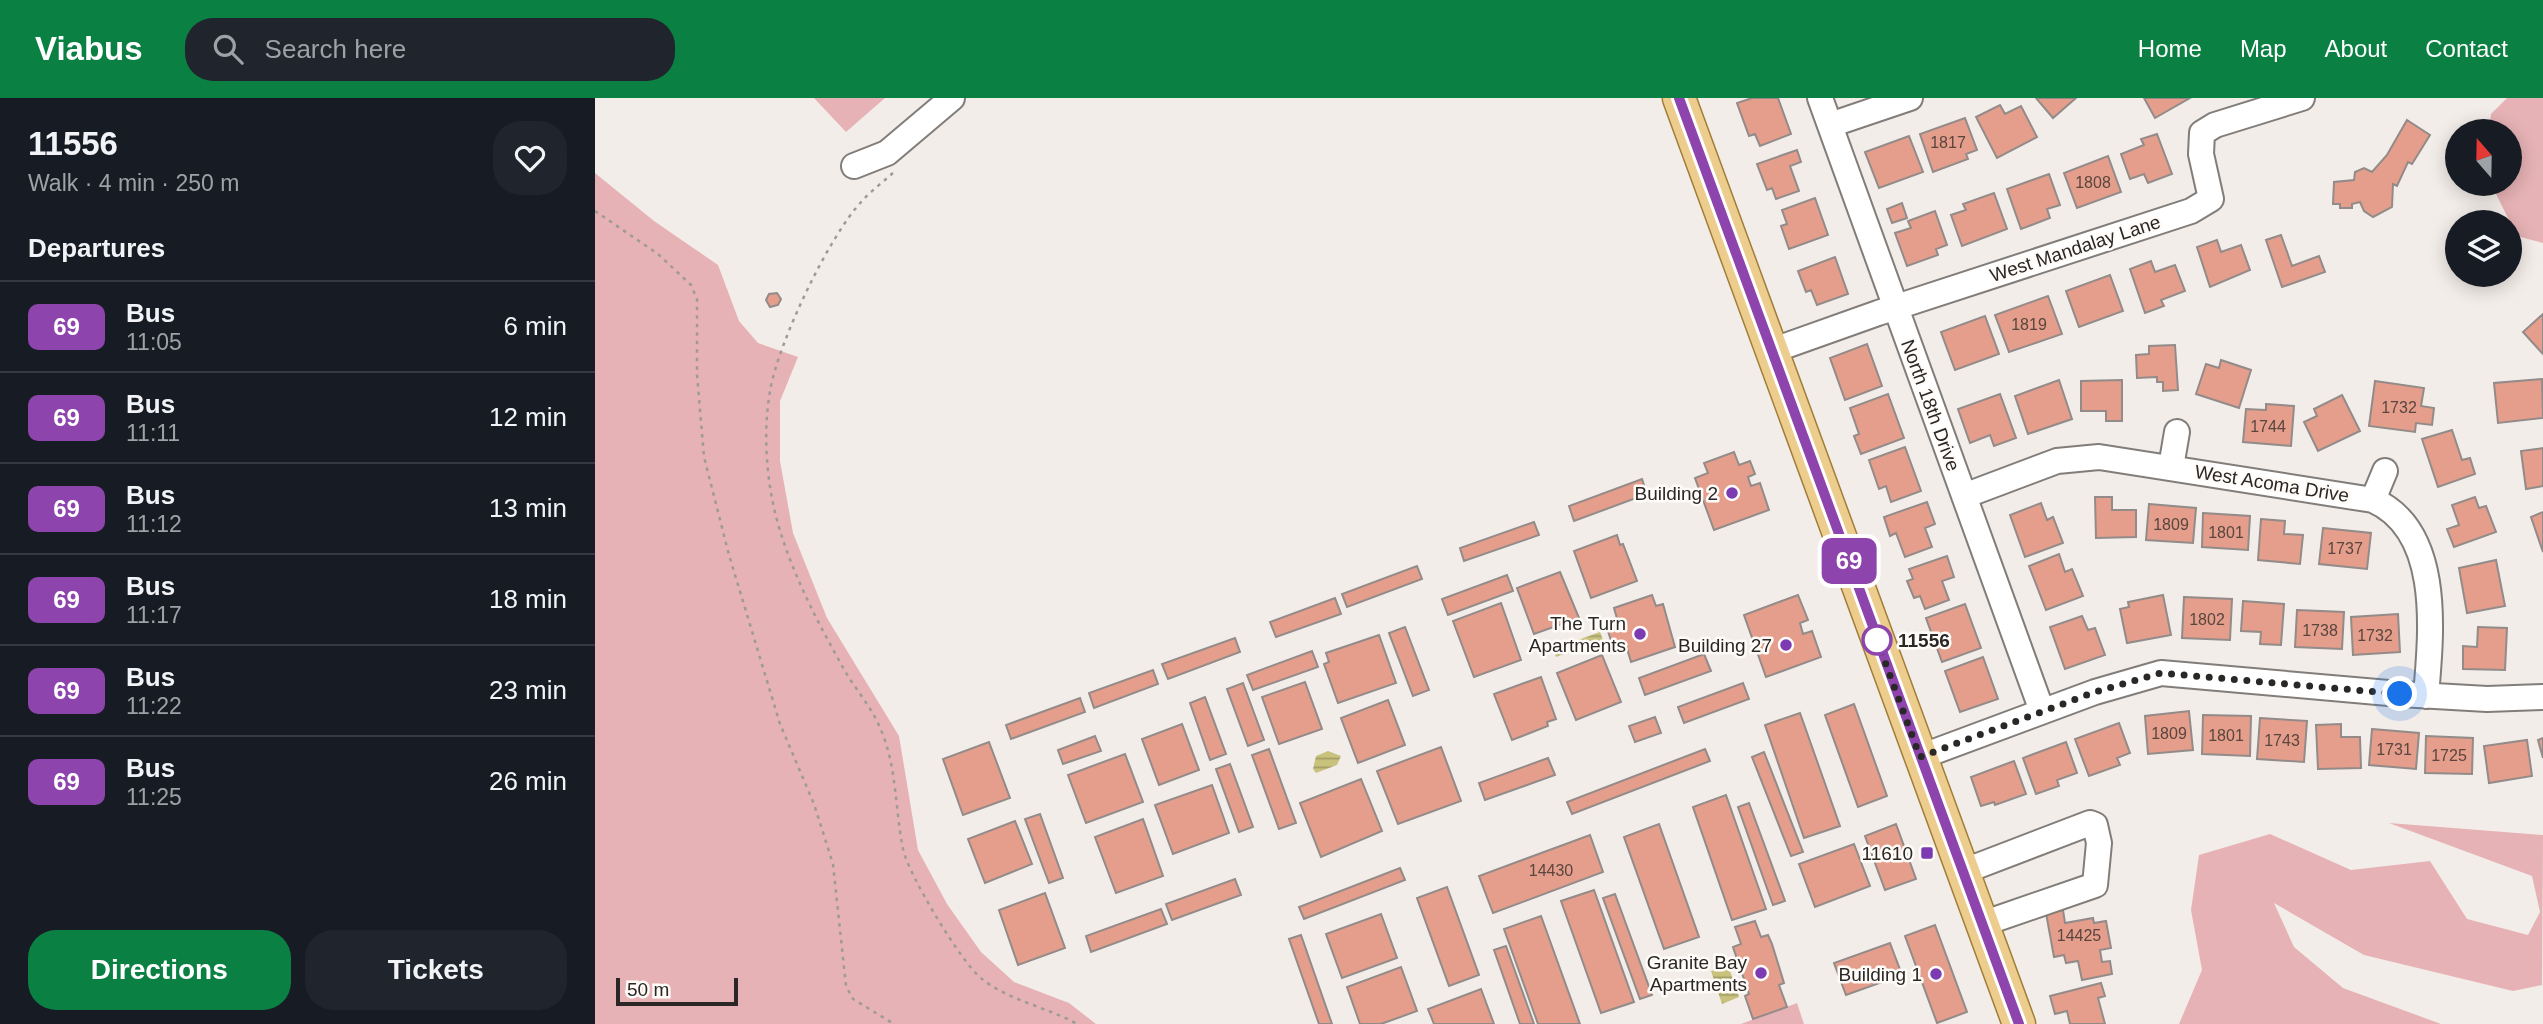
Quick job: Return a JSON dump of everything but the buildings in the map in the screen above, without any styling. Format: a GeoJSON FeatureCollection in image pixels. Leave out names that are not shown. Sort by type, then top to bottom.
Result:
{"type":"FeatureCollection","features":[{"type":"Feature","properties":{"kind":"main road"},"geometry":{"type":"LineString","coordinates":[[1679,98],[1774,350],[2019,1024]]}},
{"type":"Feature","properties":{"kind":"street"},"geometry":{"type":"LineString","coordinates":[[854,166],[887,153],[952,98]]}},
{"type":"Feature","properties":{"kind":"street","name":"North 18th Drive"},"geometry":{"type":"LineString","coordinates":[[1820,98],[2042,711]]}},
{"type":"Feature","properties":{"kind":"street"},"geometry":{"type":"LineString","coordinates":[[1830,125],[1910,98]]}},
{"type":"Feature","properties":{"kind":"street","name":"West Mandalay Lane"},"geometry":{"type":"LineString","coordinates":[[1774,350],[1895,307],[2191,211],[2211,199],[2201,154],[2202,134],[2215,125],[2302,98]]}},
{"type":"Feature","properties":{"kind":"street","name":"West Acoma Drive"},"geometry":{"type":"LineString","coordinates":[[2171,467],[2177,432]]}},
{"type":"Feature","properties":{"kind":"street","name":"West Acoma Drive"},"geometry":{"type":"LineString","coordinates":[[1964,496],[2037,468],[2069,460],[2099,457],[2373,500],[2383,505],[2405,526],[2418,550],[2429,596],[2426,696]]}},
{"type":"Feature","properties":{"kind":"street","name":"West Acoma Drive"},"geometry":{"type":"LineString","coordinates":[[2373,500],[2385,471]]}},
{"type":"Feature","properties":{"kind":"street"},"geometry":{"type":"LineString","coordinates":[[1920,757],[2130,680],[2161,673],[2426,696],[2487,699],[2543,697]]}},
{"type":"Feature","properties":{"kind":"street"},"geometry":{"type":"LineString","coordinates":[[1962,872],[2090,823],[2095,825],[2099,843],[2095,885],[1982,924]]}},
{"type":"Feature","properties":{"kind":"path"},"geometry":{"type":"LineString","coordinates":[[901,166],[861,202],[841,230],[801,301],[770,389],[768,472],[782,537],[797,573],[841,664],[875,716],[890,753],[903,853],[920,888],[967,965],[981,979],[1008,995],[1077,1024]]}},
{"type":"Feature","properties":{"kind":"path"},"geometry":{"type":"LineString","coordinates":[[595,211],[658,254],[691,285],[697,299],[699,419],[705,457],[729,555],[780,724],[814,804],[833,864],[846,986],[852,999],[894,1024]]}},
{"type":"Feature","properties":{"kind":"shaded area"},"geometry":{"type":"Polygon","coordinates":[[[814,98],[885,98],[846,132],[814,98]]]}},
{"type":"Feature","properties":{"kind":"shaded area"},"geometry":{"type":"Polygon","coordinates":[[[2507,98],[2543,98],[2543,243],[2522,237],[2522,210],[2504,210],[2497,196],[2522,196],[2522,119],[2490,119],[2491,114],[2507,98]]]}},
{"type":"Feature","properties":{"kind":"shaded area"},"geometry":{"type":"Polygon","coordinates":[[[595,173],[654,221],[718,265],[739,321],[758,343],[798,357],[780,401],[780,461],[793,533],[827,618],[899,736],[918,850],[947,904],[981,952],[1014,982],[1069,1003],[1096,1024],[595,1024],[595,173]]]}},
{"type":"Feature","properties":{"kind":"shaded area"},"geometry":{"type":"Polygon","coordinates":[[[1600,632],[1603,640],[1556,657],[1553,649],[1600,632]]]}},
{"type":"Feature","properties":{"kind":"shaded area"},"geometry":{"type":"Polygon","coordinates":[[[1328,751],[1341,756],[1337,765],[1316,773],[1313,769],[1316,756],[1328,751]]]}},
{"type":"Feature","properties":{"kind":"shaded area"},"geometry":{"type":"Polygon","coordinates":[[[2389,823],[2543,835],[2542,985],[2513,991],[2364,955],[2274,903],[2294,947],[2343,988],[2441,1024],[2179,1024],[2202,970],[2191,910],[2199,855],[2270,834],[2351,870],[2430,861],[2467,919],[2528,935],[2540,912],[2532,876],[2389,823]]]}},
{"type":"Feature","properties":{"kind":"shaded area"},"geometry":{"type":"Polygon","coordinates":[[[1728,965],[1739,997],[1722,1004],[1711,971],[1728,965]]]}},
{"type":"Feature","properties":{"kind":"shaded area"},"geometry":{"type":"Polygon","coordinates":[[[1797,1003],[1804,1024],[1741,1024],[1797,1003]]]}},
{"type":"Feature","properties":{"kind":"bus line","name":"69"},"geometry":{"type":"LineString","coordinates":[[1679,98],[1782,372],[1892,682],[2019,1024]]}},
{"type":"Feature","properties":{"kind":"place","name":"Building 2"},"geometry":{"type":"Point","coordinates":[1732,493]}},
{"type":"Feature","properties":{"kind":"place","name":"The Turn Apartments"},"geometry":{"type":"Point","coordinates":[1640,634]}},
{"type":"Feature","properties":{"kind":"place","name":"11556"},"geometry":{"type":"Point","coordinates":[1877,640]}},
{"type":"Feature","properties":{"kind":"place","name":"Building 27"},"geometry":{"type":"Point","coordinates":[1786,645]}},
{"type":"Feature","properties":{"kind":"place","name":"11610"},"geometry":{"type":"Point","coordinates":[1927,853]}},
{"type":"Feature","properties":{"kind":"place","name":"Granite Bay Apartments"},"geometry":{"type":"Point","coordinates":[1761,973]}},
{"type":"Feature","properties":{"kind":"place","name":"Building 1"},"geometry":{"type":"Point","coordinates":[1936,974]}},
{"type":"Feature","properties":{"kind":"route"},"geometry":{"type":"LineString","coordinates":[[1877,640],[1920,757],[2095,692],[2161,673],[2400,694]]}}]}
